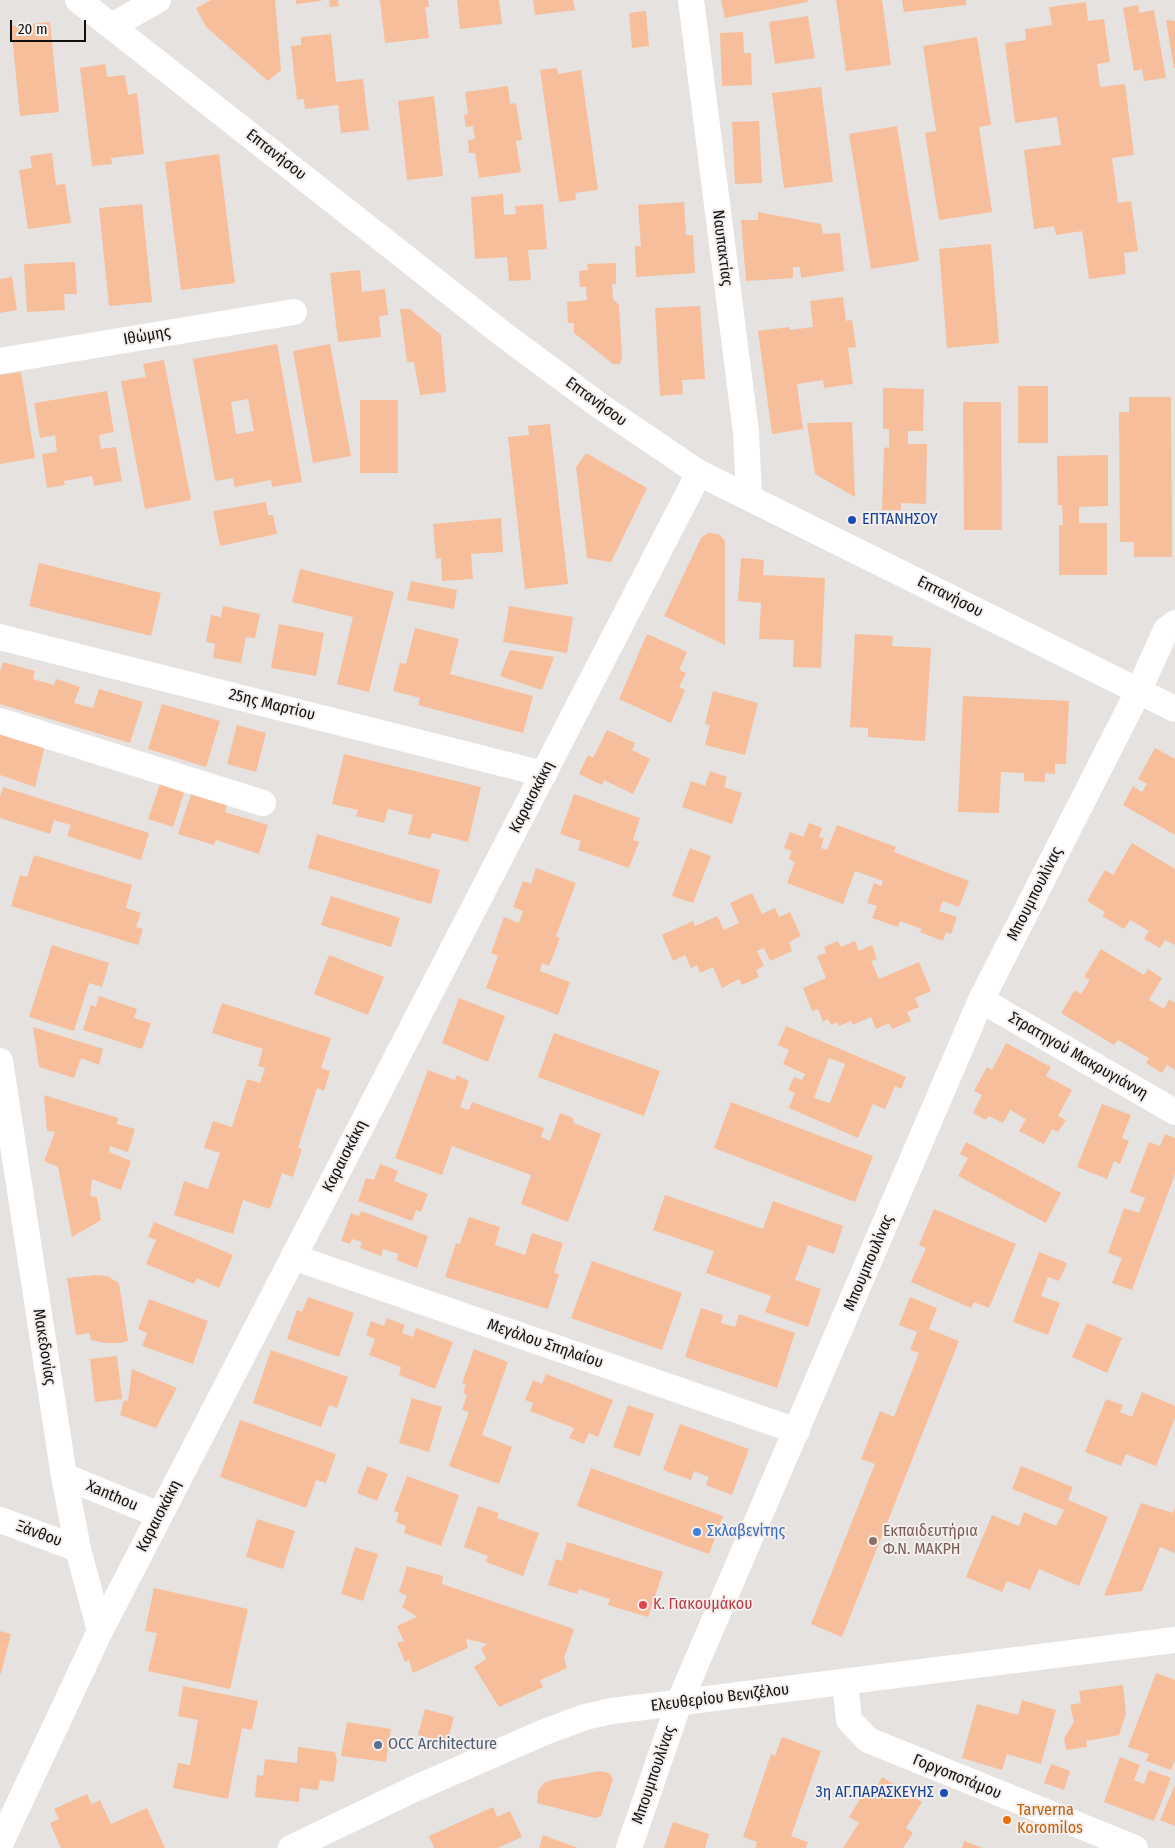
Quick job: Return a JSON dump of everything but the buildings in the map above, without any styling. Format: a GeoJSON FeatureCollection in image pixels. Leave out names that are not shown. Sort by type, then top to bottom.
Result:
{"type":"FeatureCollection","features":[{"type":"Feature","properties":{"kind":"street","name":"Επτανήσου"},"geometry":{"type":"LineString","coordinates":[[78,0],[504,335],[600,406],[699,473],[749,496],[1175,709]]}},
{"type":"Feature","properties":{"kind":"street"},"geometry":{"type":"LineString","coordinates":[[112,26],[158,0]]}},
{"type":"Feature","properties":{"kind":"street","name":"Ναυπακτίας"},"geometry":{"type":"LineString","coordinates":[[691,0],[746,432],[749,496]]}},
{"type":"Feature","properties":{"kind":"street","name":"Ιθώμης"},"geometry":{"type":"LineString","coordinates":[[0,361],[294,312]]}},
{"type":"Feature","properties":{"kind":"street","name":"Καραισκάκη"},"geometry":{"type":"LineString","coordinates":[[0,1844],[100,1631],[159,1515],[699,473]]}},
{"type":"Feature","properties":{"kind":"street","name":"Μπουμπουλίνας"},"geometry":{"type":"LineString","coordinates":[[629,1848],[679,1703],[981,1000],[1138,692],[1166,630],[1175,623]]}},
{"type":"Feature","properties":{"kind":"street","name":"25ης Μαρτίου"},"geometry":{"type":"LineString","coordinates":[[0,637],[544,774]]}},
{"type":"Feature","properties":{"kind":"street"},"geometry":{"type":"LineString","coordinates":[[0,720],[262,803]]}},
{"type":"Feature","properties":{"kind":"street","name":"Στρατηγού Μακρυγιάννη"},"geometry":{"type":"LineString","coordinates":[[981,1000],[1175,1112]]}},
{"type":"Feature","properties":{"kind":"street","name":"Μακεδονίας"},"geometry":{"type":"LineString","coordinates":[[0,1061],[64,1476],[78,1549],[100,1631]]}},
{"type":"Feature","properties":{"kind":"street","name":"Μεγάλου Σπηλαίου"},"geometry":{"type":"LineString","coordinates":[[293,1257],[797,1431]]}},
{"type":"Feature","properties":{"kind":"street","name":"Xanthou"},"geometry":{"type":"LineString","coordinates":[[64,1476],[159,1515]]}},
{"type":"Feature","properties":{"kind":"street","name":"Ξάνθου"},"geometry":{"type":"LineString","coordinates":[[0,1520],[78,1549]]}},
{"type":"Feature","properties":{"kind":"street","name":"Ελευθερίου Βενιζέλου"},"geometry":{"type":"LineString","coordinates":[[291,1848],[414,1789],[547,1731],[585,1717],[679,1703],[1175,1640]]}},
{"type":"Feature","properties":{"kind":"street","name":"Γοργοποτάμου"},"geometry":{"type":"LineString","coordinates":[[844,1682],[849,1720],[868,1740],[1135,1848]]}},
{"type":"Feature","properties":{"kind":"place","name":"ΕΠΤΑΝΗΣΟΥ"},"geometry":{"type":"Point","coordinates":[852,520]}},
{"type":"Feature","properties":{"kind":"place","name":"Σκλαβενίτης"},"geometry":{"type":"Point","coordinates":[697,1532]}},
{"type":"Feature","properties":{"kind":"place","name":"Εκπαιδευτήρια Φ.Ν. ΜΑΚΡΗ"},"geometry":{"type":"Point","coordinates":[873,1541]}},
{"type":"Feature","properties":{"kind":"place","name":"Κ. Γιακουμάκου"},"geometry":{"type":"Point","coordinates":[643,1605]}},
{"type":"Feature","properties":{"kind":"place","name":"OCC Architecture"},"geometry":{"type":"Point","coordinates":[378,1745]}},
{"type":"Feature","properties":{"kind":"place","name":"3η ΑΓ.ΠΑΡΑΣΚΕΥΗΣ"},"geometry":{"type":"Point","coordinates":[944,1793]}},
{"type":"Feature","properties":{"kind":"place","name":"Tarverna Koromilos"},"geometry":{"type":"Point","coordinates":[1007,1820]}}]}
